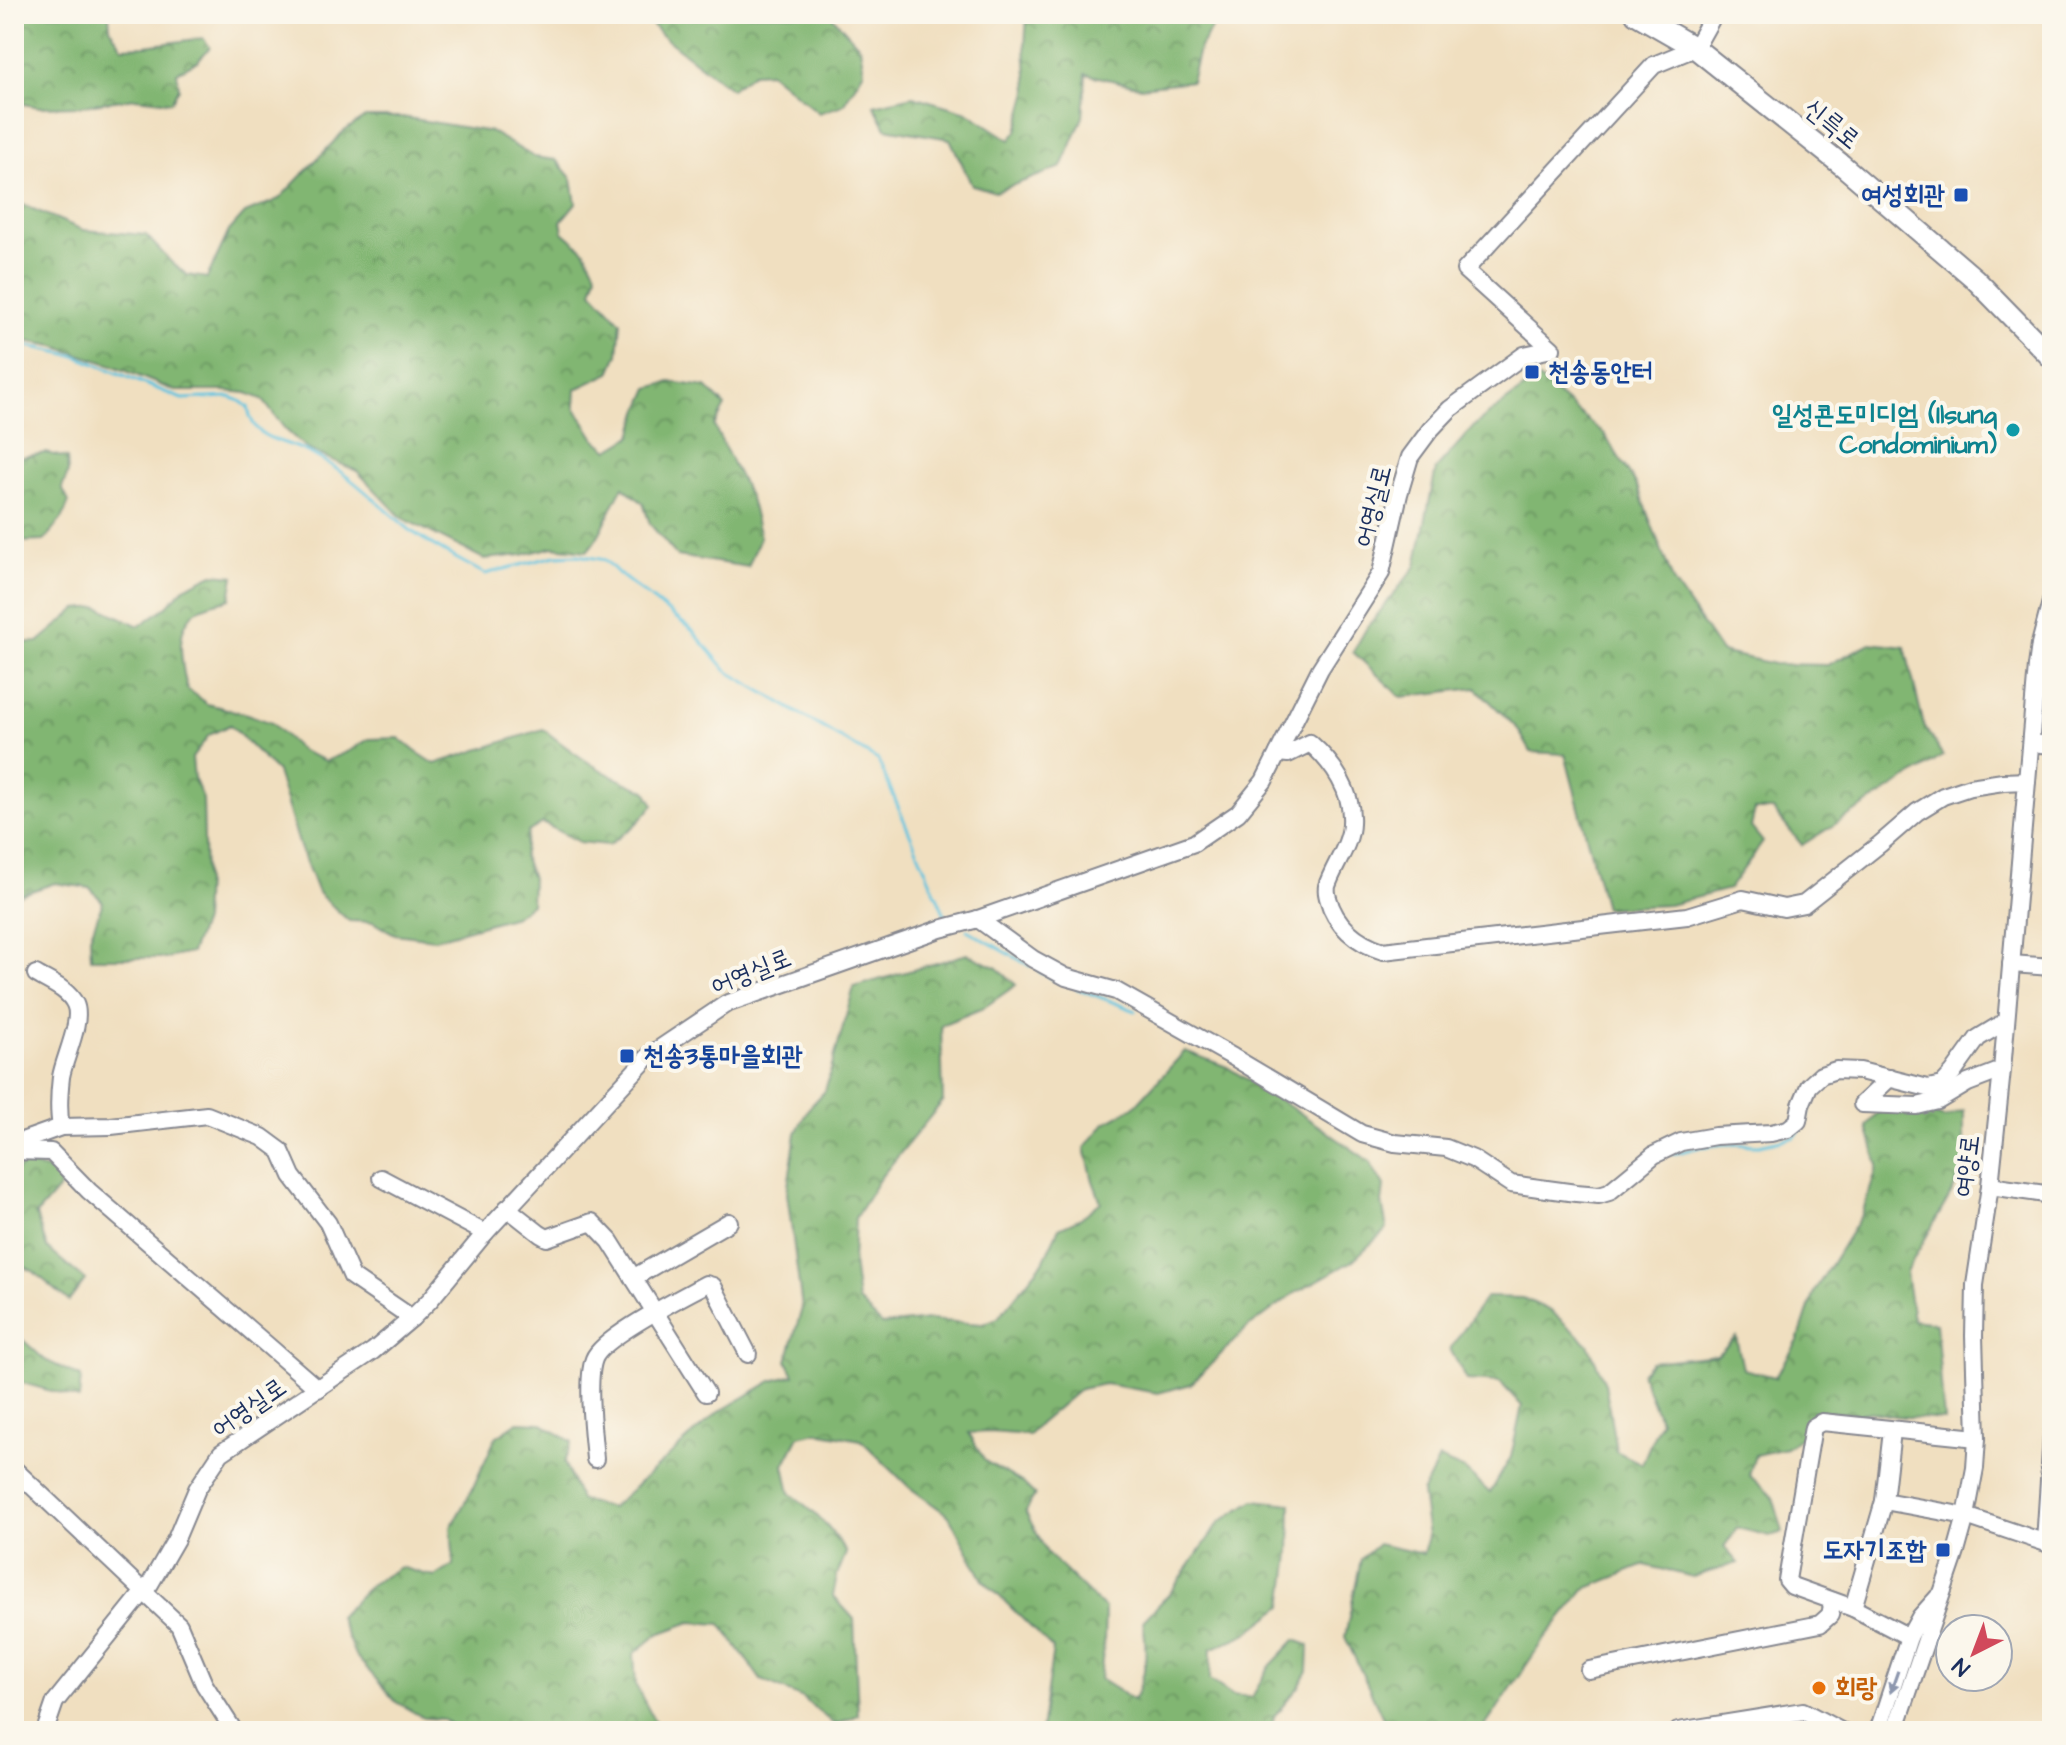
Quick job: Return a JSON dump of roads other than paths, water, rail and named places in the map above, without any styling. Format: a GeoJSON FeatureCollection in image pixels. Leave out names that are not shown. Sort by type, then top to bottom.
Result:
{"type":"FeatureCollection","features":[{"type":"Feature","properties":{"kind":"main road","name":"신륵로"},"geometry":{"type":"LineString","coordinates":[[1636,14],[1695,48],[1842,165],[1974,278],[2052,358]]}},
{"type":"Feature","properties":{"kind":"street"},"geometry":{"type":"LineString","coordinates":[[1695,48],[1714,14]]}},
{"type":"Feature","properties":{"kind":"street","name":"어영실로"},"geometry":{"type":"LineString","coordinates":[[45,1731],[55,1702],[144,1591],[176,1539],[197,1489],[221,1453],[373,1351],[412,1318],[507,1208],[650,1055],[726,1004],[1194,843],[1238,813],[1264,781],[1320,669],[1381,573],[1410,457],[1450,409],[1524,355],[1552,349],[1465,270],[1654,65],[1695,48]]}},
{"type":"Feature","properties":{"kind":"street","name":"여양로"},"geometry":{"type":"LineString","coordinates":[[1895,1731],[1944,1590],[1966,1516],[1975,1468],[1973,1312],[2002,1070],[2040,644],[2052,598]]}},
{"type":"Feature","properties":{"kind":"street"},"geometry":{"type":"LineString","coordinates":[[1278,753],[1288,754],[1310,743],[1323,754],[1338,775],[1348,798],[1352,825],[1326,889],[1331,912],[1348,932],[1368,946],[1383,951],[1687,916],[1743,899],[1784,908],[1804,904],[1917,812],[1943,796],[1970,787],[2027,781]]}},
{"type":"Feature","properties":{"kind":"street"},"geometry":{"type":"LineString","coordinates":[[2031,743],[2052,745]]}},
{"type":"Feature","properties":{"kind":"street"},"geometry":{"type":"LineString","coordinates":[[974,920],[1066,977],[1116,991],[1362,1134],[1395,1143],[1446,1148],[1473,1159],[1511,1184],[1599,1195],[1609,1192],[1654,1155],[1681,1142],[1788,1129],[1798,1121],[1809,1086],[1821,1075],[1836,1070],[1860,1071],[1928,1088],[1942,1085],[1978,1038],[2006,1021]]}},
{"type":"Feature","properties":{"kind":"street"},"geometry":{"type":"LineString","coordinates":[[2011,964],[2052,967]]}},
{"type":"Feature","properties":{"kind":"street"},"geometry":{"type":"LineString","coordinates":[[36,974],[64,990],[76,1005],[77,1018],[62,1076],[61,1127]]}},
{"type":"Feature","properties":{"kind":"street"},"geometry":{"type":"LineString","coordinates":[[1890,1078],[1862,1104],[1917,1106],[1938,1101],[1968,1083],[2002,1070]]}},
{"type":"Feature","properties":{"kind":"street"},"geometry":{"type":"LineString","coordinates":[[14,1153],[22,1141],[61,1127],[111,1126],[207,1115],[262,1137],[281,1151],[292,1176],[328,1223],[352,1277],[412,1318]]}},
{"type":"Feature","properties":{"kind":"street"},"geometry":{"type":"LineString","coordinates":[[14,1153],[51,1152],[89,1191],[318,1389]]}},
{"type":"Feature","properties":{"kind":"street"},"geometry":{"type":"LineString","coordinates":[[381,1178],[485,1233]]}},
{"type":"Feature","properties":{"kind":"street"},"geometry":{"type":"LineString","coordinates":[[1990,1186],[2052,1195]]}},
{"type":"Feature","properties":{"kind":"street"},"geometry":{"type":"LineString","coordinates":[[507,1208],[547,1238],[592,1222],[610,1241],[706,1393]]}},
{"type":"Feature","properties":{"kind":"street"},"geometry":{"type":"LineString","coordinates":[[633,1278],[729,1222]]}},
{"type":"Feature","properties":{"kind":"street"},"geometry":{"type":"LineString","coordinates":[[595,1459],[591,1376],[594,1357],[603,1347],[706,1284],[713,1286],[748,1354]]}},
{"type":"Feature","properties":{"kind":"street"},"geometry":{"type":"LineString","coordinates":[[1909,1637],[1853,1608],[1792,1586],[1787,1580],[1813,1427],[1822,1422],[1977,1438]]}},
{"type":"Feature","properties":{"kind":"street"},"geometry":{"type":"LineString","coordinates":[[1853,1608],[1884,1501],[1892,1431]]}},
{"type":"Feature","properties":{"kind":"street"},"geometry":{"type":"LineString","coordinates":[[1884,1501],[1966,1516],[2048,1544],[2052,1435]]}},
{"type":"Feature","properties":{"kind":"street"},"geometry":{"type":"LineString","coordinates":[[14,1469],[179,1625],[204,1684],[234,1731]]}},
{"type":"Feature","properties":{"kind":"street"},"geometry":{"type":"LineString","coordinates":[[1878,1731],[1909,1637],[1920,1617],[1944,1590]]}},
{"type":"Feature","properties":{"kind":"street"},"geometry":{"type":"LineString","coordinates":[[1589,1670],[1820,1624],[1830,1615],[1833,1601]]}},
{"type":"Feature","properties":{"kind":"street"},"geometry":{"type":"LineString","coordinates":[[1678,1731],[1803,1711],[1841,1731]]}},
{"type":"Feature","properties":{"kind":"waterway"},"geometry":{"type":"LineString","coordinates":[[14,343],[76,356],[182,399],[230,397],[240,401],[248,407],[260,432],[317,456],[410,530],[485,574],[555,556],[578,555],[605,560],[692,630],[727,671],[878,760],[945,915],[951,919]]}},
{"type":"Feature","properties":{"kind":"waterway"},"geometry":{"type":"LineString","coordinates":[[967,930],[1030,966]]}},
{"type":"Feature","properties":{"kind":"waterway"},"geometry":{"type":"LineString","coordinates":[[1040,972],[1058,981]]}},
{"type":"Feature","properties":{"kind":"waterway"},"geometry":{"type":"LineString","coordinates":[[1076,988],[1136,1011]]}},
{"type":"Feature","properties":{"kind":"waterway"},"geometry":{"type":"LineString","coordinates":[[1969,1074],[1990,1064]]}},
{"type":"Feature","properties":{"kind":"waterway"},"geometry":{"type":"LineString","coordinates":[[1806,1120],[1811,1100]]}},
{"type":"Feature","properties":{"kind":"waterway"},"geometry":{"type":"LineString","coordinates":[[1673,1154],[1725,1144],[1759,1145],[1795,1137],[1800,1130]]}},
{"type":"Feature","properties":{"kind":"place","name":"여성회관"},"geometry":{"type":"Point","coordinates":[1961,195]}},
{"type":"Feature","properties":{"kind":"place","name":"천송동안터"},"geometry":{"type":"Point","coordinates":[1532,372]}},
{"type":"Feature","properties":{"kind":"place","name":"일성콘도미디엄 (Ilsung Condominium)"},"geometry":{"type":"Point","coordinates":[2013,430]}},
{"type":"Feature","properties":{"kind":"place","name":"천송3통마을회관"},"geometry":{"type":"Point","coordinates":[627,1056]}},
{"type":"Feature","properties":{"kind":"place","name":"도자기조합"},"geometry":{"type":"Point","coordinates":[1943,1550]}},
{"type":"Feature","properties":{"kind":"place","name":"회랑"},"geometry":{"type":"Point","coordinates":[1819,1688]}}]}
